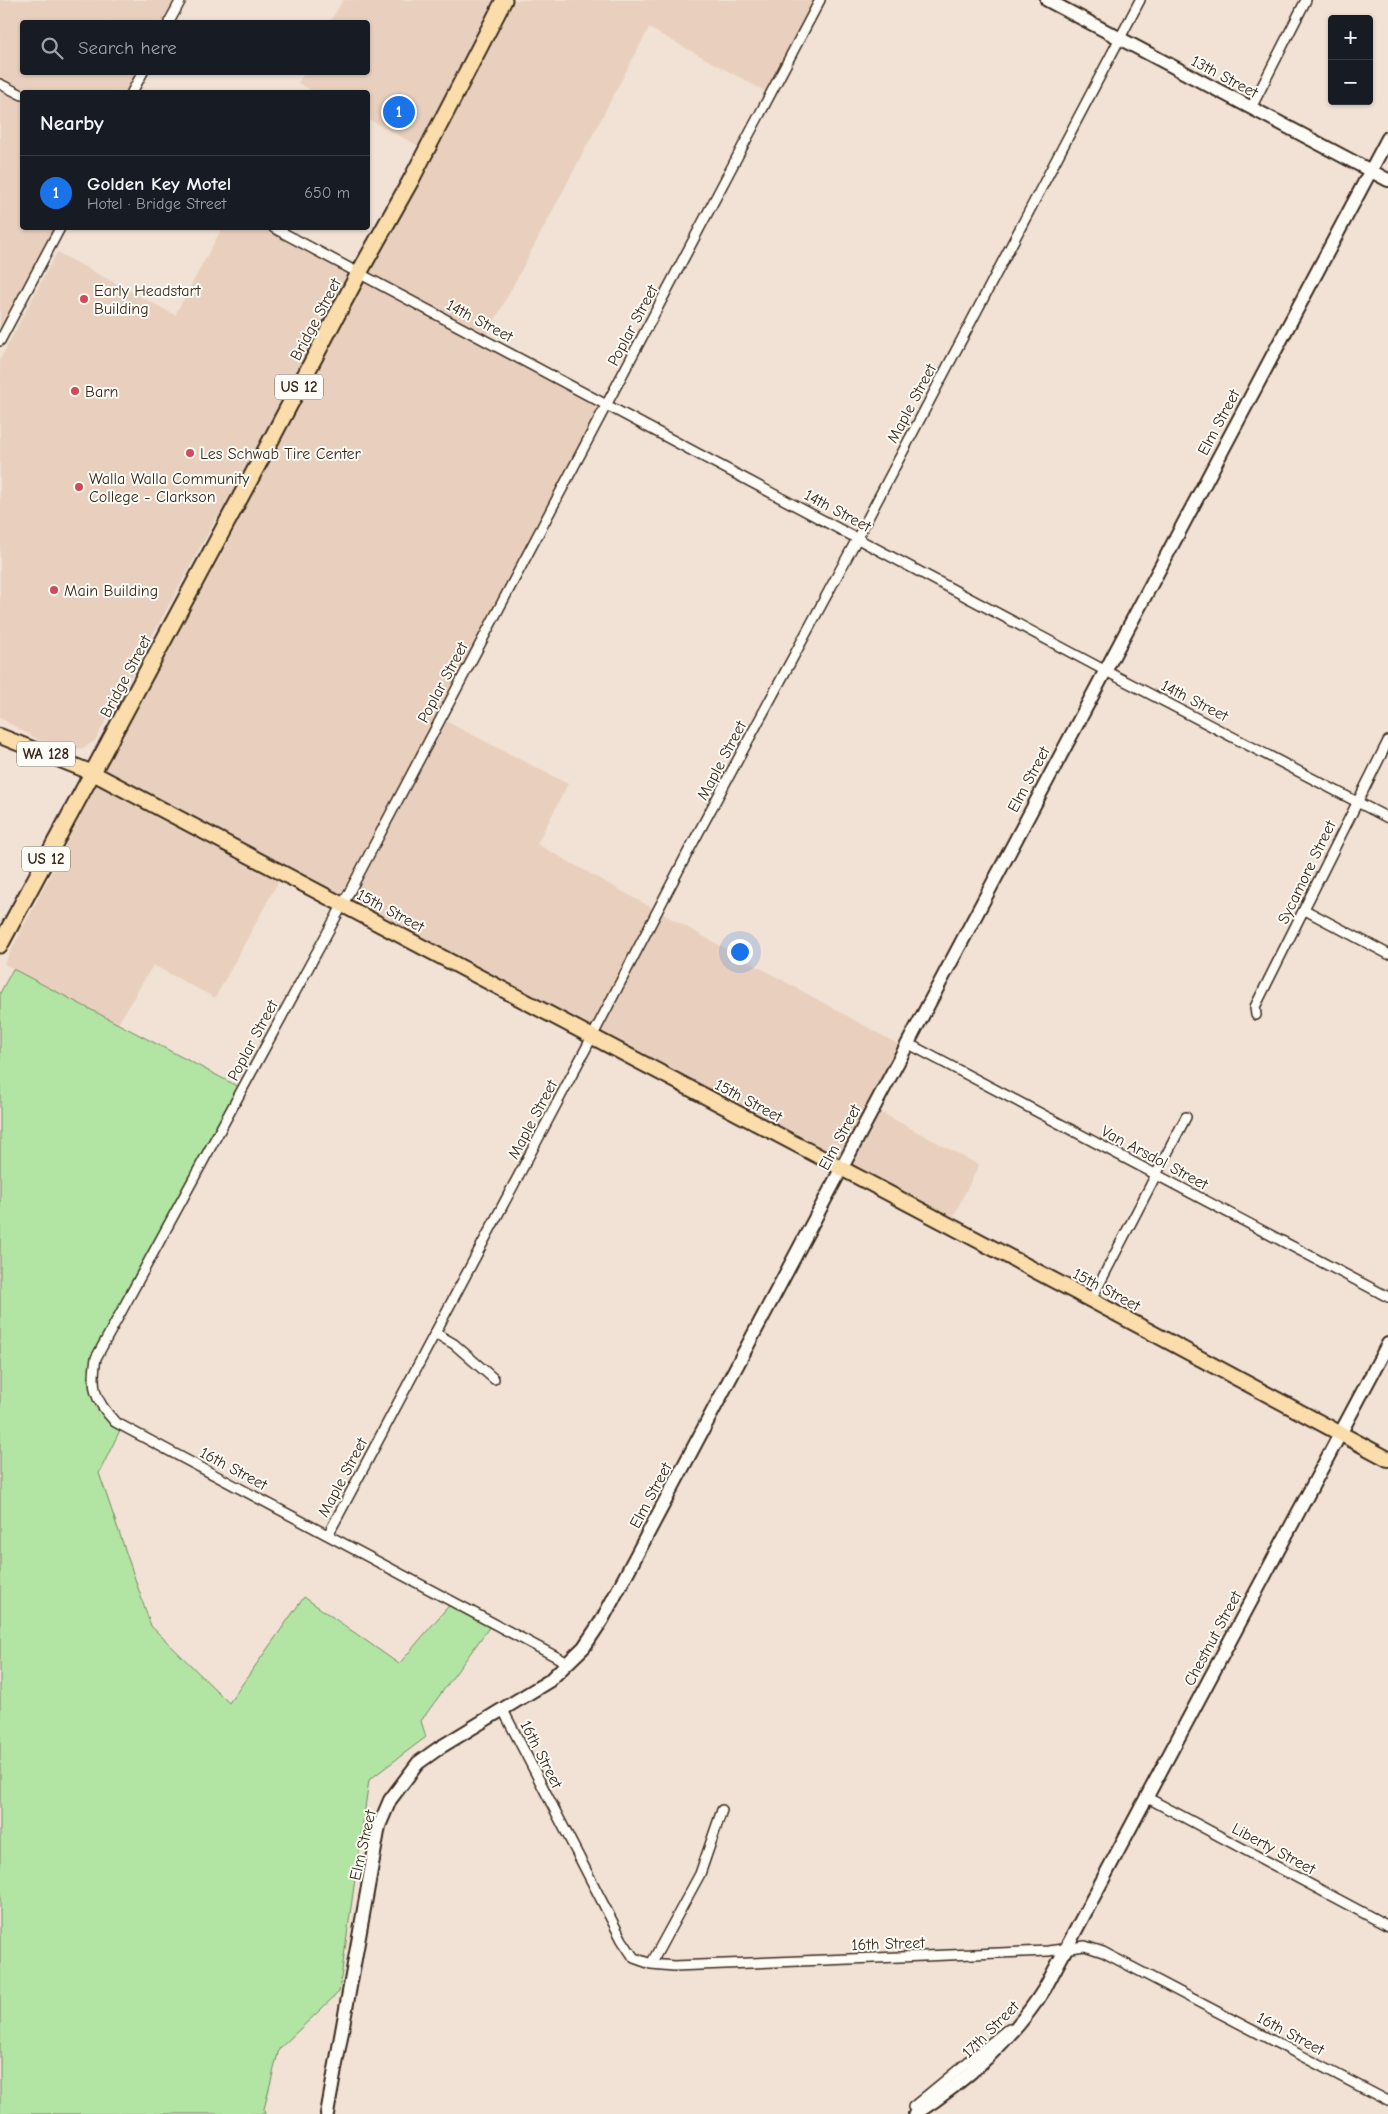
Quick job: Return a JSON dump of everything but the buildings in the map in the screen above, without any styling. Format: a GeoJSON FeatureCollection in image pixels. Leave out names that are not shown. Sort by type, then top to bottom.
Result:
{"type":"FeatureCollection","features":[{"type":"Feature","properties":{"kind":"highway","name":"Bridge Street"},"geometry":{"type":"LineString","coordinates":[[0,944],[359,273],[411,180],[504,0]]}},
{"type":"Feature","properties":{"kind":"main road","name":"13th Street"},"geometry":{"type":"LineString","coordinates":[[1047,0],[1388,180]]}},
{"type":"Feature","properties":{"kind":"main road","name":"Elm Street"},"geometry":{"type":"LineString","coordinates":[[327,2114],[380,1826],[390,1800],[418,1763],[439,1748],[549,1681],[584,1647],[602,1620],[1104,670],[1388,138]]}},
{"type":"Feature","properties":{"kind":"main road","name":"WA 128"},"geometry":{"type":"LineString","coordinates":[[0,736],[93,773]]}},
{"type":"Feature","properties":{"kind":"main road","name":"15th Street"},"geometry":{"type":"LineString","coordinates":[[93,773],[1388,1459]]}},
{"type":"Feature","properties":{"kind":"main road","name":"Chestnut Street"},"geometry":{"type":"LineString","coordinates":[[1067,1948],[1388,1344]]}},
{"type":"Feature","properties":{"kind":"main road","name":"17th Street"},"geometry":{"type":"LineString","coordinates":[[914,2110],[942,2097],[991,2053],[1033,2008],[1067,1948]]}},
{"type":"Feature","properties":{"kind":"street"},"geometry":{"type":"LineString","coordinates":[[170,20],[181,0]]}},
{"type":"Feature","properties":{"kind":"street","name":"Poplar Street"},"geometry":{"type":"LineString","coordinates":[[93,1379],[96,1358],[343,904],[820,0]]}},
{"type":"Feature","properties":{"kind":"street","name":"Maple Street"},"geometry":{"type":"LineString","coordinates":[[328,1535],[688,852],[858,537],[1140,0]]}},
{"type":"Feature","properties":{"kind":"street"},"geometry":{"type":"LineString","coordinates":[[1251,108],[1306,0]]}},
{"type":"Feature","properties":{"kind":"street"},"geometry":{"type":"LineString","coordinates":[[133,90],[141,75]]}},
{"type":"Feature","properties":{"kind":"street"},"geometry":{"type":"LineString","coordinates":[[0,84],[20,94]]}},
{"type":"Feature","properties":{"kind":"street"},"geometry":{"type":"LineString","coordinates":[[0,340],[59,230]]}},
{"type":"Feature","properties":{"kind":"street","name":"14th Street"},"geometry":{"type":"LineString","coordinates":[[278,230],[858,537],[1104,670],[1388,818]]}},
{"type":"Feature","properties":{"kind":"street","name":"Sycamore Street"},"geometry":{"type":"LineString","coordinates":[[1256,1015],[1255,1007],[1388,742]]}},
{"type":"Feature","properties":{"kind":"street"},"geometry":{"type":"LineString","coordinates":[[1305,910],[1388,954]]}},
{"type":"Feature","properties":{"kind":"street","name":"Van Arsdol Street"},"geometry":{"type":"LineString","coordinates":[[907,1043],[1388,1297]]}},
{"type":"Feature","properties":{"kind":"street"},"geometry":{"type":"LineString","coordinates":[[1091,1300],[1186,1117]]}},
{"type":"Feature","properties":{"kind":"street"},"geometry":{"type":"LineString","coordinates":[[435,1333],[454,1344],[494,1379]]}},
{"type":"Feature","properties":{"kind":"street","name":"16th Street"},"geometry":{"type":"LineString","coordinates":[[93,1379],[100,1406],[115,1422],[568,1663]]}},
{"type":"Feature","properties":{"kind":"street","name":"16th Street"},"geometry":{"type":"LineString","coordinates":[[503,1710],[622,1940],[634,1958],[651,1964],[674,1966],[1085,1946],[1104,1952],[1388,2101]]}},
{"type":"Feature","properties":{"kind":"street","name":"Liberty Street"},"geometry":{"type":"LineString","coordinates":[[1146,1797],[1388,1926]]}},
{"type":"Feature","properties":{"kind":"street"},"geometry":{"type":"LineString","coordinates":[[651,1964],[700,1874],[722,1810]]}},
{"type":"Feature","properties":{"kind":"shaded area"},"geometry":{"type":"Polygon","coordinates":[[[0,0],[181,0],[170,20],[20,20],[20,75],[142,75],[133,90],[20,90],[20,230],[58,230],[0,336],[0,0]]]}},
{"type":"Feature","properties":{"kind":"shaded area"},"geometry":{"type":"Polygon","coordinates":[[[343,0],[820,0],[770,94],[649,28],[485,339],[607,404],[440,718],[568,784],[537,844],[905,1048],[873,1108],[979,1165],[949,1225],[283,873],[215,998],[153,965],[118,1024],[4,964],[117,746],[236,527],[217,517],[95,741],[83,748],[68,750],[49,746],[0,718],[0,359],[57,252],[175,315],[221,230],[278,230],[358,273],[426,150],[370,120],[370,90],[311,90],[298,83],[303,75],[370,75],[370,20],[331,20],[343,0]]]}},
{"type":"Feature","properties":{"kind":"green space"},"geometry":{"type":"Polygon","coordinates":[[[13,969],[243,1089],[96,1358],[100,1406],[122,1426],[99,1473],[151,1626],[229,1703],[304,1597],[399,1664],[452,1602],[493,1622],[421,1721],[426,1737],[369,1780],[339,1992],[279,2049],[264,2109],[265,2114],[0,2114],[0,993],[13,969]]]}},
{"type":"Feature","properties":{"kind":"place","name":"Golden Key Motel"},"geometry":{"type":"Point","coordinates":[399,112]}},
{"type":"Feature","properties":{"kind":"place","name":"Early Headstart Building"},"geometry":{"type":"Point","coordinates":[84,299]}},
{"type":"Feature","properties":{"kind":"place","name":"Barn"},"geometry":{"type":"Point","coordinates":[75,391]}},
{"type":"Feature","properties":{"kind":"place","name":"Les Schwab Tire Center"},"geometry":{"type":"Point","coordinates":[190,453]}},
{"type":"Feature","properties":{"kind":"place","name":"Walla Walla Community College - Clarkson"},"geometry":{"type":"Point","coordinates":[79,487]}},
{"type":"Feature","properties":{"kind":"place","name":"Main Building"},"geometry":{"type":"Point","coordinates":[54,590]}}]}
